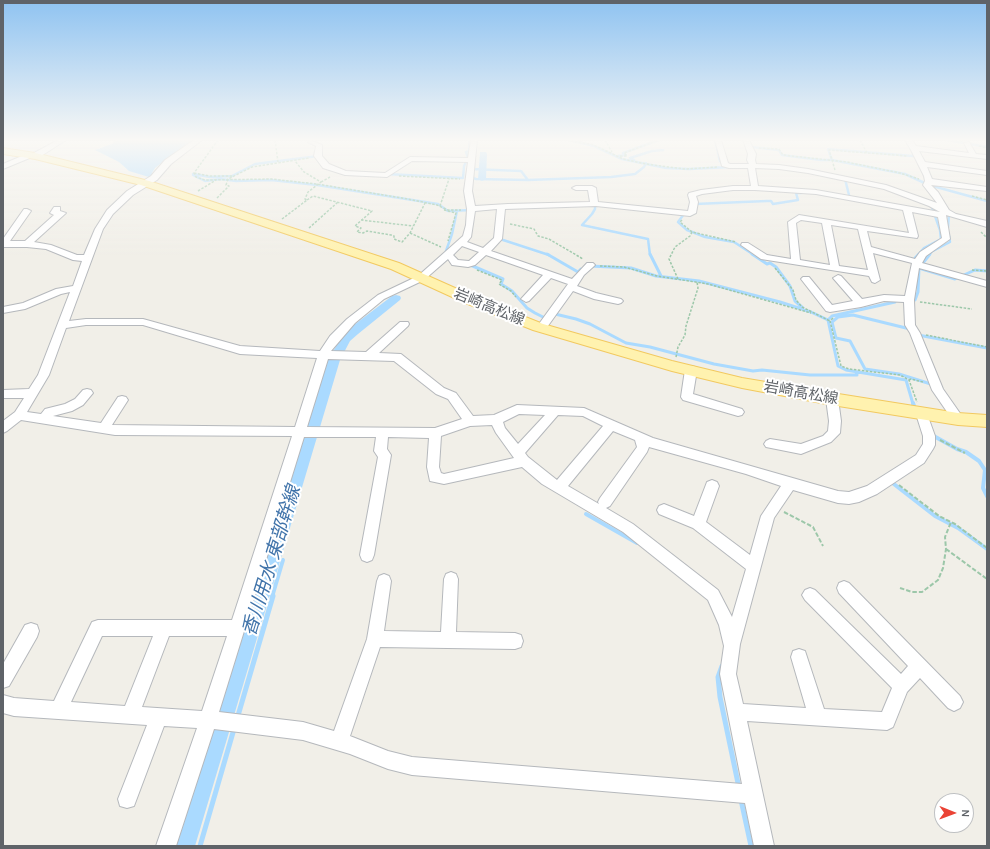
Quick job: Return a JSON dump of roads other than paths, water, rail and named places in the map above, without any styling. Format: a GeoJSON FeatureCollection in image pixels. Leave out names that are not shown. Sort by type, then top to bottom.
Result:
{"type":"FeatureCollection","features":[{"type":"Feature","properties":{"kind":"main road","name":"岩崎高松線"},"geometry":{"type":"LineString","coordinates":[[132,180],[275,225],[395,266],[496,311],[541,328],[672,366],[742,382],[832,399],[922,414],[987,421]]}},
{"type":"Feature","properties":{"kind":"street"},"geometry":{"type":"LineString","coordinates":[[3,428],[19,415],[43,375],[99,229],[110,212],[130,193],[151,180]]}},
{"type":"Feature","properties":{"kind":"street"},"geometry":{"type":"LineString","coordinates":[[166,846],[238,628],[308,432],[331,355],[334,339],[351,320],[381,297],[421,278],[446,253],[461,243],[466,236],[470,225],[471,209],[468,191],[470,180]]}},
{"type":"Feature","properties":{"kind":"street"},"geometry":{"type":"LineString","coordinates":[[753,180],[754,188]]}},
{"type":"Feature","properties":{"kind":"street"},"geometry":{"type":"LineString","coordinates":[[852,180],[886,187],[918,198],[944,213],[987,224]]}},
{"type":"Feature","properties":{"kind":"street"},"geometry":{"type":"LineString","coordinates":[[927,180],[936,194],[944,213],[946,241],[928,250],[923,254],[917,263],[909,300],[910,325],[915,332],[938,390],[958,419]]}},
{"type":"Feature","properties":{"kind":"street"},"geometry":{"type":"LineString","coordinates":[[928,183],[987,189]]}},
{"type":"Feature","properties":{"kind":"street"},"geometry":{"type":"LineString","coordinates":[[576,188],[592,188],[594,204]]}},
{"type":"Feature","properties":{"kind":"street"},"geometry":{"type":"LineString","coordinates":[[471,209],[594,204],[686,214],[692,213],[694,202],[692,195],[724,189],[754,188],[816,192],[907,210],[944,213]]}},
{"type":"Feature","properties":{"kind":"street"},"geometry":{"type":"LineString","coordinates":[[446,253],[455,263],[472,263],[498,239],[502,207]]}},
{"type":"Feature","properties":{"kind":"street"},"geometry":{"type":"LineString","coordinates":[[27,244],[62,213],[54,213],[57,209]]}},
{"type":"Feature","properties":{"kind":"street"},"geometry":{"type":"LineString","coordinates":[[796,262],[792,222],[800,217],[914,236],[907,210]]}},
{"type":"Feature","properties":{"kind":"street"},"geometry":{"type":"LineString","coordinates":[[5,246],[27,211]]}},
{"type":"Feature","properties":{"kind":"street"},"geometry":{"type":"LineString","coordinates":[[969,216],[987,219]]}},
{"type":"Feature","properties":{"kind":"street"},"geometry":{"type":"LineString","coordinates":[[826,221],[836,273],[860,304]]}},
{"type":"Feature","properties":{"kind":"street"},"geometry":{"type":"LineString","coordinates":[[743,245],[764,257],[796,262],[836,273],[874,277],[862,227]]}},
{"type":"Feature","properties":{"kind":"street"},"geometry":{"type":"LineString","coordinates":[[461,243],[549,274],[594,296],[618,302]]}},
{"type":"Feature","properties":{"kind":"street"},"geometry":{"type":"LineString","coordinates":[[5,246],[27,244],[48,247],[76,258],[88,258]]}},
{"type":"Feature","properties":{"kind":"street"},"geometry":{"type":"LineString","coordinates":[[868,249],[987,284]]}},
{"type":"Feature","properties":{"kind":"street"},"geometry":{"type":"LineString","coordinates":[[541,328],[581,273],[590,265]]}},
{"type":"Feature","properties":{"kind":"street"},"geometry":{"type":"LineString","coordinates":[[523,300],[549,274]]}},
{"type":"Feature","properties":{"kind":"street"},"geometry":{"type":"LineString","coordinates":[[806,280],[830,309],[884,298],[909,300]]}},
{"type":"Feature","properties":{"kind":"street"},"geometry":{"type":"LineString","coordinates":[[3,310],[25,306],[59,291],[76,288]]}},
{"type":"Feature","properties":{"kind":"street"},"geometry":{"type":"LineString","coordinates":[[62,325],[86,322],[143,322],[240,350],[398,357],[440,391],[452,396],[470,421]]}},
{"type":"Feature","properties":{"kind":"street"},"geometry":{"type":"LineString","coordinates":[[369,356],[404,324]]}},
{"type":"Feature","properties":{"kind":"street"},"geometry":{"type":"LineString","coordinates":[[691,370],[687,397],[738,412]]}},
{"type":"Feature","properties":{"kind":"street"},"geometry":{"type":"LineString","coordinates":[[3,394],[33,393]]}},
{"type":"Feature","properties":{"kind":"street"},"geometry":{"type":"LineString","coordinates":[[43,419],[49,412],[68,408],[79,402],[87,393]]}},
{"type":"Feature","properties":{"kind":"street"},"geometry":{"type":"LineString","coordinates":[[770,444],[800,449],[827,439],[834,433],[835,421],[832,399]]}},
{"type":"Feature","properties":{"kind":"street"},"geometry":{"type":"LineString","coordinates":[[104,428],[122,400]]}},
{"type":"Feature","properties":{"kind":"street"},"geometry":{"type":"LineString","coordinates":[[19,415],[115,430],[435,433],[470,421],[496,420],[517,410],[584,412],[650,442],[746,469],[790,484],[838,497],[850,498],[872,490],[920,459],[929,446],[929,434],[922,414]]}},
{"type":"Feature","properties":{"kind":"street"},"geometry":{"type":"LineString","coordinates":[[435,433],[433,467],[435,477],[444,479],[520,457],[555,411]]}},
{"type":"Feature","properties":{"kind":"street"},"geometry":{"type":"LineString","coordinates":[[496,420],[500,430],[520,457],[547,480],[628,528],[713,595],[727,624],[732,646]]}},
{"type":"Feature","properties":{"kind":"street"},"geometry":{"type":"LineString","coordinates":[[559,487],[611,424]]}},
{"type":"Feature","properties":{"kind":"street"},"geometry":{"type":"LineString","coordinates":[[367,555],[385,455],[380,451],[383,433]]}},
{"type":"Feature","properties":{"kind":"street"},"geometry":{"type":"LineString","coordinates":[[604,502],[643,448],[640,437]]}},
{"type":"Feature","properties":{"kind":"street"},"geometry":{"type":"LineString","coordinates":[[764,846],[728,674],[732,646],[768,516],[790,484]]}},
{"type":"Feature","properties":{"kind":"street"},"geometry":{"type":"LineString","coordinates":[[698,524],[712,486]]}},
{"type":"Feature","properties":{"kind":"street"},"geometry":{"type":"LineString","coordinates":[[664,510],[698,524],[754,567]]}},
{"type":"Feature","properties":{"kind":"street"},"geometry":{"type":"LineString","coordinates":[[448,640],[451,579]]}},
{"type":"Feature","properties":{"kind":"street"},"geometry":{"type":"LineString","coordinates":[[339,742],[375,639],[384,581]]}},
{"type":"Feature","properties":{"kind":"street"},"geometry":{"type":"LineString","coordinates":[[844,588],[954,702]]}},
{"type":"Feature","properties":{"kind":"street"},"geometry":{"type":"LineString","coordinates":[[810,595],[901,686]]}},
{"type":"Feature","properties":{"kind":"street"},"geometry":{"type":"LineString","coordinates":[[59,710],[98,628],[238,628]]}},
{"type":"Feature","properties":{"kind":"street"},"geometry":{"type":"LineString","coordinates":[[130,715],[164,628]]}},
{"type":"Feature","properties":{"kind":"street"},"geometry":{"type":"LineString","coordinates":[[3,680],[31,631]]}},
{"type":"Feature","properties":{"kind":"street"},"geometry":{"type":"LineString","coordinates":[[375,639],[515,641]]}},
{"type":"Feature","properties":{"kind":"street"},"geometry":{"type":"LineString","coordinates":[[799,658],[818,717]]}},
{"type":"Feature","properties":{"kind":"street"},"geometry":{"type":"LineString","coordinates":[[736,712],[887,721],[901,686],[920,666]]}},
{"type":"Feature","properties":{"kind":"street"},"geometry":{"type":"LineString","coordinates":[[3,704],[14,707],[236,722],[303,731],[339,742],[388,760],[412,766],[753,794]]}},
{"type":"Feature","properties":{"kind":"street"},"geometry":{"type":"LineString","coordinates":[[128,799],[159,717]]}},
{"type":"Feature","properties":{"kind":"waterway"},"geometry":{"type":"LineString","coordinates":[[202,180],[205,181],[216,180]]}},
{"type":"Feature","properties":{"kind":"waterway"},"geometry":{"type":"LineString","coordinates":[[226,180],[236,181],[271,180],[317,185],[438,204],[448,211],[472,210]]}},
{"type":"Feature","properties":{"kind":"waterway"},"geometry":{"type":"LineString","coordinates":[[508,180],[528,180]]}},
{"type":"Feature","properties":{"kind":"waterway"},"geometry":{"type":"LineString","coordinates":[[528,180],[539,180]]}},
{"type":"Feature","properties":{"kind":"waterway"},"geometry":{"type":"LineString","coordinates":[[845,180],[850,199]]}},
{"type":"Feature","properties":{"kind":"waterway"},"geometry":{"type":"LineString","coordinates":[[917,180],[929,185],[987,201]]}},
{"type":"Feature","properties":{"kind":"waterway"},"geometry":{"type":"LineString","coordinates":[[695,204],[767,201],[771,201],[773,204],[798,200],[796,193],[801,193]]}},
{"type":"Feature","properties":{"kind":"waterway"},"geometry":{"type":"LineString","coordinates":[[595,205],[595,209],[592,214],[582,225],[648,239],[650,255]]}},
{"type":"Feature","properties":{"kind":"waterway"},"geometry":{"type":"LineString","coordinates":[[918,255],[924,248],[941,239],[940,230],[931,205]]}},
{"type":"Feature","properties":{"kind":"waterway"},"geometry":{"type":"LineString","coordinates":[[448,253],[446,251],[452,234],[457,211]]}},
{"type":"Feature","properties":{"kind":"waterway"},"geometry":{"type":"LineString","coordinates":[[684,214],[678,222],[687,230],[705,237],[734,242],[754,255]]}},
{"type":"Feature","properties":{"kind":"waterway"},"geometry":{"type":"LineString","coordinates":[[948,228],[949,214]]}},
{"type":"Feature","properties":{"kind":"waterway"},"geometry":{"type":"LineString","coordinates":[[929,255],[931,252],[950,242],[949,236]]}},
{"type":"Feature","properties":{"kind":"waterway"},"geometry":{"type":"LineString","coordinates":[[497,238],[548,255]]}},
{"type":"Feature","properties":{"kind":"waterway"},"geometry":{"type":"LineString","coordinates":[[650,254],[661,276]]}},
{"type":"Feature","properties":{"kind":"waterway"},"geometry":{"type":"LineString","coordinates":[[752,254],[767,264],[770,263],[776,267],[790,286],[795,301],[803,308]]}},
{"type":"Feature","properties":{"kind":"waterway"},"geometry":{"type":"LineString","coordinates":[[915,300],[918,292],[919,268],[930,254]]}},
{"type":"Feature","properties":{"kind":"waterway"},"geometry":{"type":"LineString","coordinates":[[548,255],[578,272],[581,269]]}},
{"type":"Feature","properties":{"kind":"waterway"},"geometry":{"type":"LineString","coordinates":[[915,258],[918,255]]}},
{"type":"Feature","properties":{"kind":"waterway"},"geometry":{"type":"LineString","coordinates":[[468,264],[503,279],[501,284],[512,291],[527,308],[535,313],[545,318],[555,314],[576,319],[590,324],[626,343],[650,347],[714,364],[753,371],[762,370],[810,375],[857,375],[856,372]]}},
{"type":"Feature","properties":{"kind":"waterway"},"geometry":{"type":"LineString","coordinates":[[590,266],[631,268],[656,276],[699,281],[780,302],[811,312],[828,320]]}},
{"type":"Feature","properties":{"kind":"waterway"},"geometry":{"type":"LineString","coordinates":[[922,269],[955,279],[975,270],[987,271]]}},
{"type":"Feature","properties":{"kind":"waterway","name":"香川用水 東部幹線"},"geometry":{"type":"LineString","coordinates":[[184,846],[334,360],[346,339],[396,298]]}},
{"type":"Feature","properties":{"kind":"waterway"},"geometry":{"type":"LineString","coordinates":[[828,320],[832,316],[895,302]]}},
{"type":"Feature","properties":{"kind":"waterway"},"geometry":{"type":"LineString","coordinates":[[910,329],[853,315],[838,317],[832,322],[836,338],[850,341],[865,369],[899,374],[934,385]]}},
{"type":"Feature","properties":{"kind":"waterway"},"geometry":{"type":"LineString","coordinates":[[828,320],[838,366],[846,370],[906,380],[913,404]]}},
{"type":"Feature","properties":{"kind":"waterway"},"geometry":{"type":"LineString","coordinates":[[918,335],[987,348]]}},
{"type":"Feature","properties":{"kind":"waterway"},"geometry":{"type":"LineString","coordinates":[[913,403],[915,409]]}},
{"type":"Feature","properties":{"kind":"waterway"},"geometry":{"type":"LineString","coordinates":[[932,435],[957,449],[966,452],[979,461],[985,470],[983,488],[987,496]]}},
{"type":"Feature","properties":{"kind":"waterway"},"geometry":{"type":"LineString","coordinates":[[890,481],[935,516],[958,528],[987,549]]}},
{"type":"Feature","properties":{"kind":"waterway"},"geometry":{"type":"LineString","coordinates":[[586,514],[637,543]]}},
{"type":"Feature","properties":{"kind":"waterway"},"geometry":{"type":"LineString","coordinates":[[272,597],[283,560]]}},
{"type":"Feature","properties":{"kind":"waterway"},"geometry":{"type":"LineString","coordinates":[[237,719],[273,596]]}},
{"type":"Feature","properties":{"kind":"waterway"},"geometry":{"type":"LineString","coordinates":[[722,666],[718,677],[720,697],[739,788]]}},
{"type":"Feature","properties":{"kind":"waterway"},"geometry":{"type":"LineString","coordinates":[[200,846],[234,729]]}},
{"type":"Feature","properties":{"kind":"waterway"},"geometry":{"type":"LineString","coordinates":[[741,800],[751,846]]}}]}
